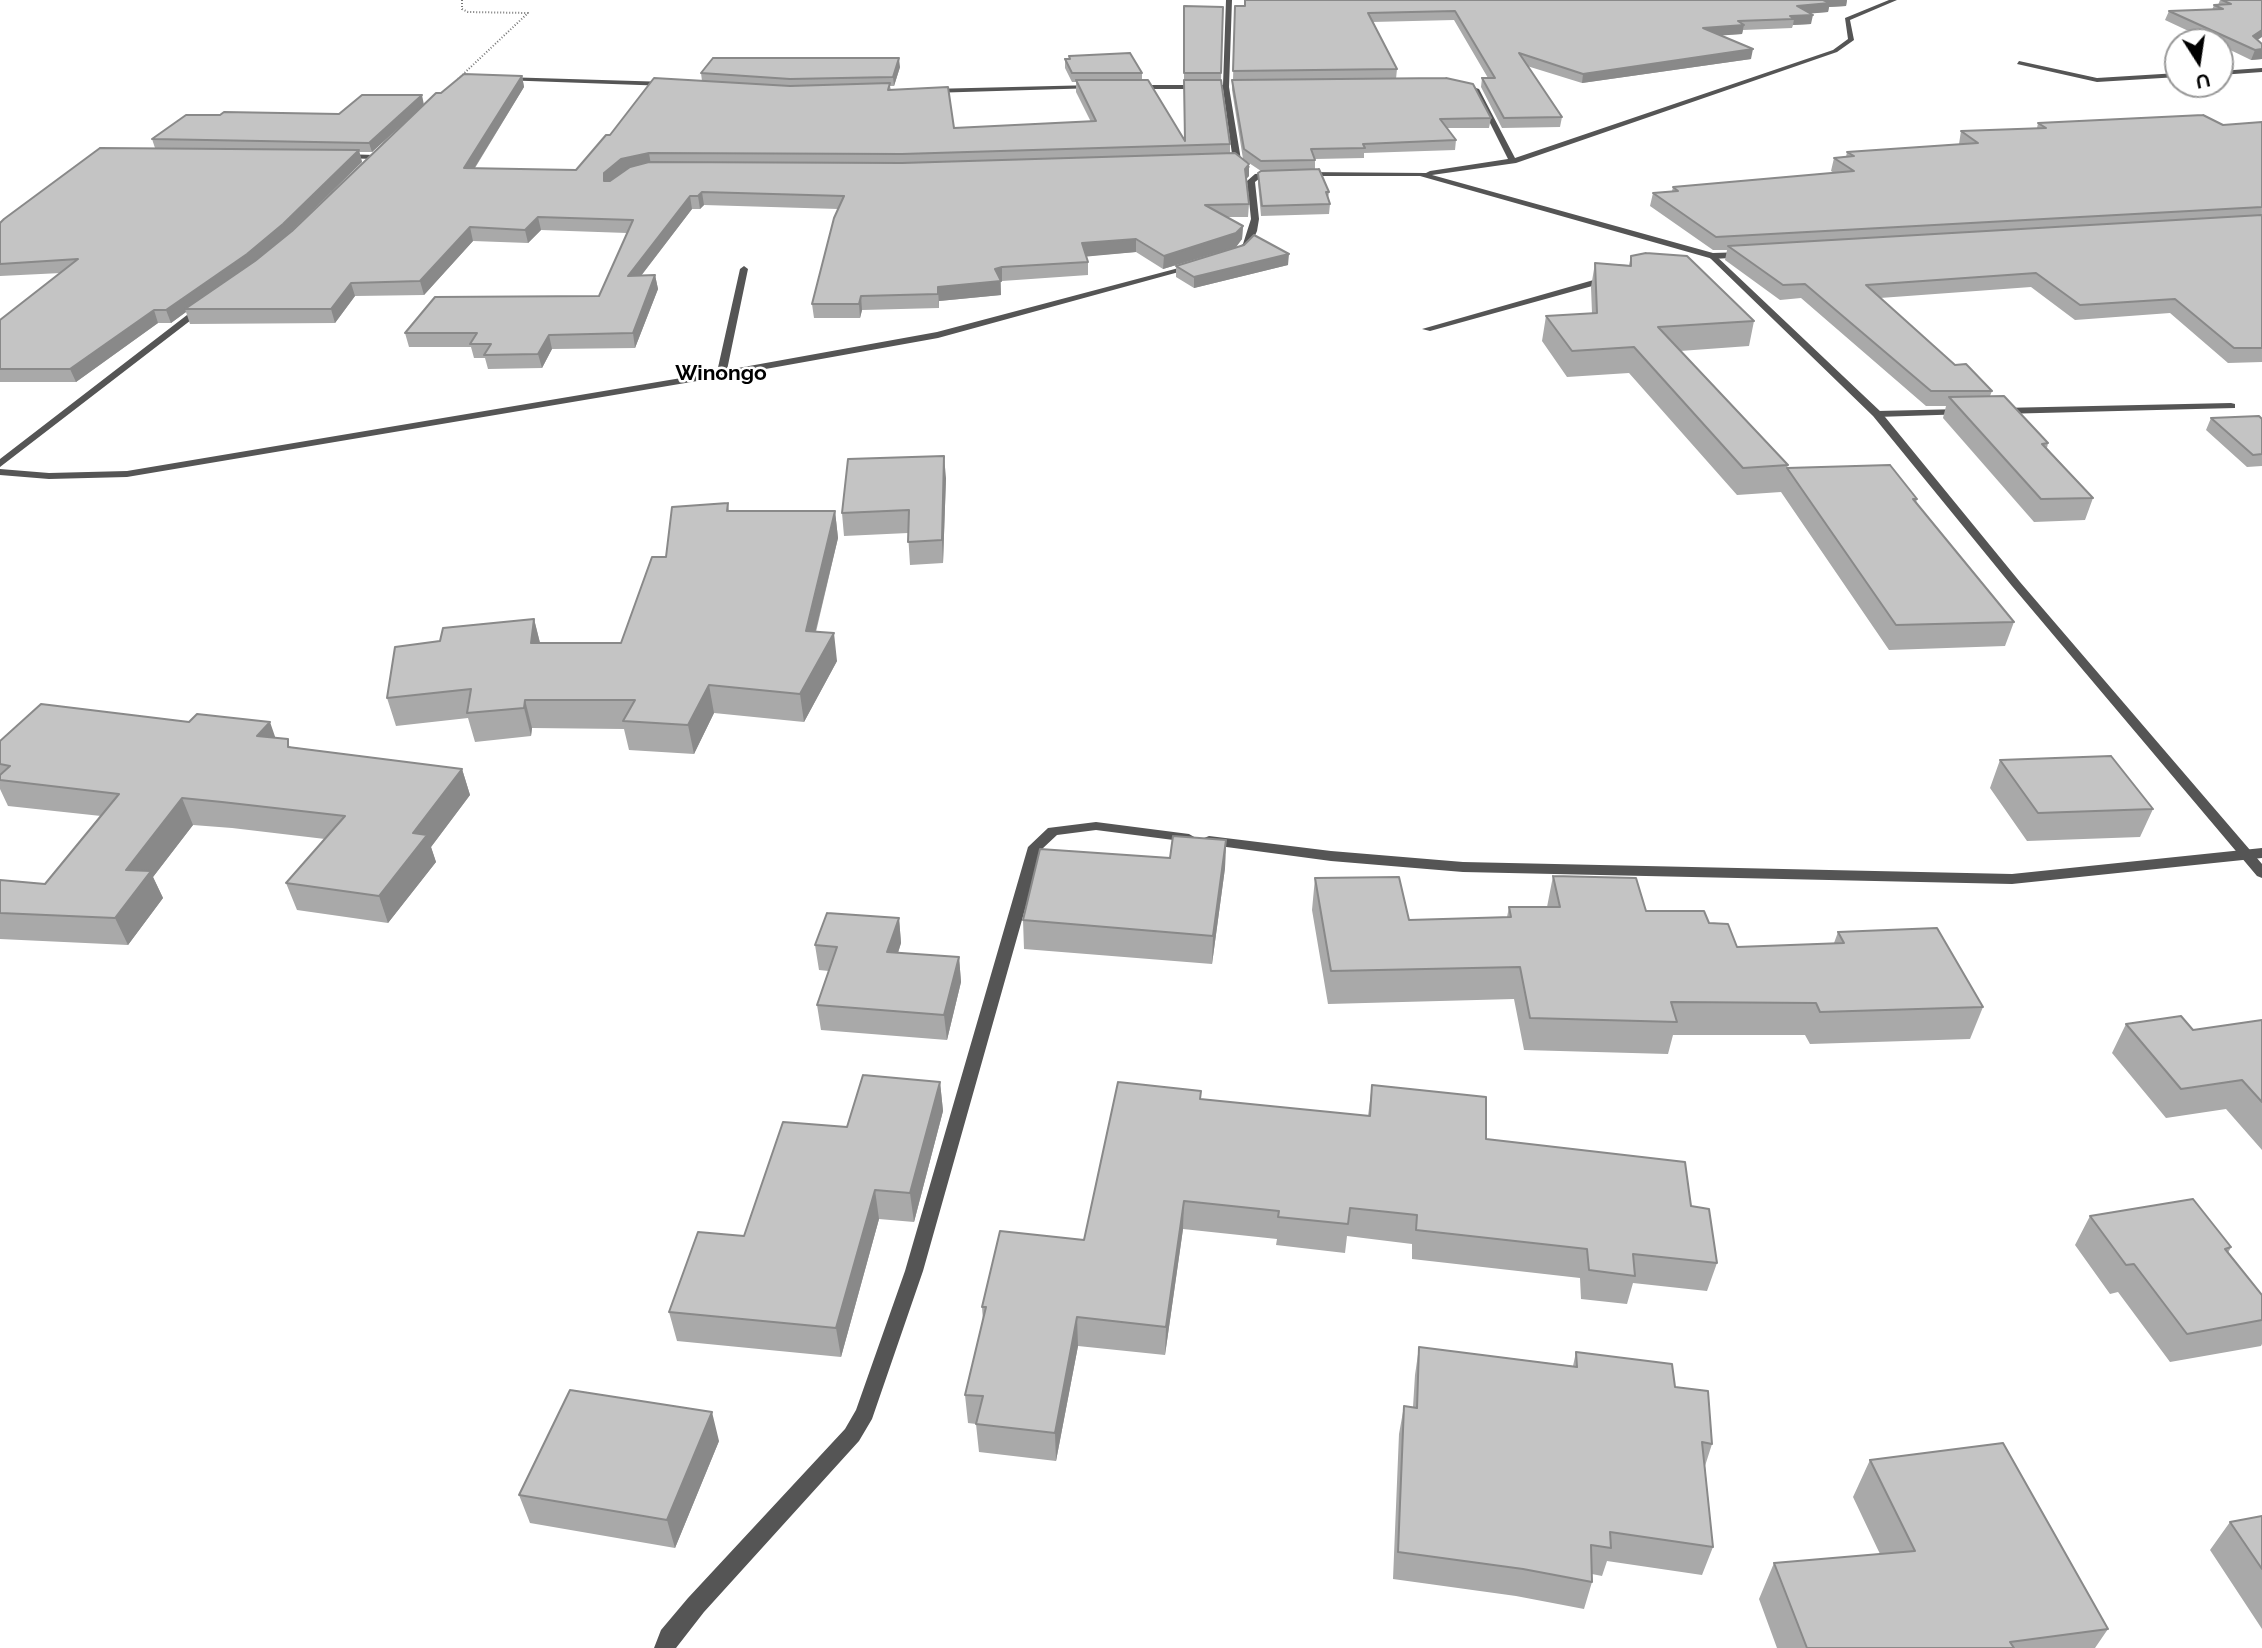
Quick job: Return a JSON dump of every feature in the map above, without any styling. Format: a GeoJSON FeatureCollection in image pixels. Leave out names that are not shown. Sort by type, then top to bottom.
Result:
{"type":"FeatureCollection","features":[{"type":"Feature","properties":{"kind":"street"},"geometry":{"type":"LineString","coordinates":[[1229,0],[1226,86],[1237,161]]}},
{"type":"Feature","properties":{"kind":"street"},"geometry":{"type":"LineString","coordinates":[[1230,254],[1247,246],[1253,231],[1255,219],[1251,181],[1258,176],[1420,174],[1513,161],[1835,51],[1851,40],[1847,19],[1894,0]]}},
{"type":"Feature","properties":{"kind":"street"},"geometry":{"type":"LineString","coordinates":[[2019,63],[2097,80],[2164,76]]}},
{"type":"Feature","properties":{"kind":"street"},"geometry":{"type":"LineString","coordinates":[[2234,72],[2262,70]]}},
{"type":"Feature","properties":{"kind":"street"},"geometry":{"type":"LineString","coordinates":[[458,79],[679,85]]}},
{"type":"Feature","properties":{"kind":"street"},"geometry":{"type":"LineString","coordinates":[[1445,83],[1465,85],[1477,90],[1513,161]]}},
{"type":"Feature","properties":{"kind":"street"},"geometry":{"type":"LineString","coordinates":[[1119,87],[1240,85]]}},
{"type":"Feature","properties":{"kind":"street"},"geometry":{"type":"LineString","coordinates":[[921,91],[1105,87]]}},
{"type":"Feature","properties":{"kind":"street"},"geometry":{"type":"LineString","coordinates":[[366,166],[385,148]]}},
{"type":"Feature","properties":{"kind":"street"},"geometry":{"type":"LineString","coordinates":[[334,156],[375,157]]}},
{"type":"Feature","properties":{"kind":"street"},"geometry":{"type":"LineString","coordinates":[[1224,161],[1237,161],[1258,176]]}},
{"type":"Feature","properties":{"kind":"street"},"geometry":{"type":"LineString","coordinates":[[1420,174],[1714,257],[1877,414],[2016,584],[2262,873]]}},
{"type":"Feature","properties":{"kind":"street"},"geometry":{"type":"LineString","coordinates":[[1690,263],[1714,257],[1758,255]]}},
{"type":"Feature","properties":{"kind":"street"},"geometry":{"type":"LineString","coordinates":[[0,472],[49,476],[127,474],[721,374],[938,335],[1199,265]]}},
{"type":"Feature","properties":{"kind":"street"},"geometry":{"type":"LineString","coordinates":[[721,374],[744,269]]}},
{"type":"Feature","properties":{"kind":"street"},"geometry":{"type":"LineString","coordinates":[[1427,329],[1589,283],[1627,275]]}},
{"type":"Feature","properties":{"kind":"street"},"geometry":{"type":"LineString","coordinates":[[0,464],[215,298]]}},
{"type":"Feature","properties":{"kind":"street"},"geometry":{"type":"LineString","coordinates":[[1986,412],[2231,406]]}},
{"type":"Feature","properties":{"kind":"street"},"geometry":{"type":"LineString","coordinates":[[1877,414],[1973,412]]}},
{"type":"Feature","properties":{"kind":"street"},"geometry":{"type":"LineString","coordinates":[[665,1648],[669,1638],[696,1605],[852,1435],[865,1413],[914,1271],[1035,848],[1053,831],[1096,827],[1331,856],[1462,867],[1666,873],[2012,879],[2244,852],[2262,853]]}},
{"type":"Feature","properties":{"kind":"path"},"geometry":{"type":"LineString","coordinates":[[458,79],[528,13],[468,12],[462,9],[463,0]]}},
{"type":"Feature","properties":{"kind":"building"},"geometry":{"type":"Polygon","coordinates":[[[1245,0],[1823,0],[1830,3],[1797,6],[1813,15],[1790,16],[1794,19],[1738,21],[1744,25],[1703,28],[1753,49],[1583,74],[1519,53],[1562,117],[1504,118],[1482,78],[1495,78],[1455,11],[1368,13],[1397,69],[1233,71],[1235,6],[1245,6],[1245,0]]]}},
{"type":"Feature","properties":{"kind":"building"},"geometry":{"type":"Polygon","coordinates":[[[2222,0],[2262,0],[2262,30],[2253,36],[2262,44],[2262,49],[2255,50],[2234,40],[2234,28],[2206,28],[2169,11],[2223,9],[2214,5],[2231,4],[2222,0]]]}},
{"type":"Feature","properties":{"kind":"building"},"geometry":{"type":"Polygon","coordinates":[[[1184,6],[1223,7],[1221,73],[1184,73],[1184,6]]]}},
{"type":"Feature","properties":{"kind":"building"},"geometry":{"type":"Polygon","coordinates":[[[1130,53],[1142,73],[1072,73],[1065,59],[1070,59],[1069,56],[1130,53]]]}},
{"type":"Feature","properties":{"kind":"building"},"geometry":{"type":"Polygon","coordinates":[[[713,58],[899,58],[893,77],[790,79],[701,73],[713,58]]]}},
{"type":"Feature","properties":{"kind":"building"},"geometry":{"type":"Polygon","coordinates":[[[464,74],[522,76],[464,168],[576,170],[606,135],[610,135],[654,78],[790,86],[890,83],[888,90],[948,87],[954,128],[1096,121],[1076,80],[1148,80],[1185,141],[1184,80],[1221,80],[1230,144],[902,154],[649,153],[621,159],[604,173],[604,181],[610,181],[630,167],[649,162],[902,163],[1235,153],[1249,164],[1245,169],[1249,204],[1205,205],[1243,226],[1236,233],[1164,256],[1136,239],[1082,243],[1088,262],[1002,267],[995,269],[1001,281],[938,287],[938,294],[861,296],[859,304],[812,304],[834,218],[844,196],[702,192],[698,196],[690,196],[628,276],[655,275],[633,333],[549,335],[538,354],[484,355],[491,344],[470,344],[477,333],[405,333],[435,297],[599,296],[633,220],[538,217],[525,230],[470,227],[420,281],[351,283],[331,309],[185,309],[255,261],[292,231],[436,93],[441,93],[464,74]]]}},
{"type":"Feature","properties":{"kind":"building"},"geometry":{"type":"Polygon","coordinates":[[[1446,78],[1473,84],[1491,118],[1440,119],[1456,140],[1363,144],[1365,148],[1311,149],[1315,160],[1261,161],[1244,149],[1232,80],[1446,78]]]}},
{"type":"Feature","properties":{"kind":"building"},"geometry":{"type":"Polygon","coordinates":[[[362,95],[422,95],[369,143],[152,139],[186,115],[220,115],[224,112],[339,114],[362,95]]]}},
{"type":"Feature","properties":{"kind":"building"},"geometry":{"type":"Polygon","coordinates":[[[2203,115],[2223,125],[2262,122],[2262,207],[1716,237],[1653,193],[1678,191],[1673,187],[1854,171],[1834,158],[1854,156],[1847,152],[1978,143],[1961,131],[2046,128],[2038,123],[2203,115]]]}},
{"type":"Feature","properties":{"kind":"building"},"geometry":{"type":"Polygon","coordinates":[[[100,148],[359,150],[283,224],[247,254],[166,310],[154,310],[70,369],[0,369],[0,320],[78,259],[0,264],[0,223],[100,148]]]}},
{"type":"Feature","properties":{"kind":"building"},"geometry":{"type":"Polygon","coordinates":[[[1319,169],[1329,192],[1326,192],[1330,204],[1262,206],[1258,173],[1261,171],[1319,169]]]}},
{"type":"Feature","properties":{"kind":"building"},"geometry":{"type":"Polygon","coordinates":[[[2262,215],[2262,348],[2234,348],[2175,299],[2080,305],[2036,273],[1866,285],[1955,365],[1966,364],[1992,391],[1931,391],[1805,284],[1783,285],[1728,246],[2262,215]]]}},
{"type":"Feature","properties":{"kind":"building"},"geometry":{"type":"Polygon","coordinates":[[[1254,235],[1289,254],[1194,277],[1176,266],[1244,245],[1254,235]]]}},
{"type":"Feature","properties":{"kind":"building"},"geometry":{"type":"Polygon","coordinates":[[[1646,253],[1687,256],[1754,321],[1658,327],[1788,465],[1743,468],[1634,347],[1572,351],[1546,316],[1597,313],[1595,263],[1631,266],[1631,256],[1646,253]]]}},
{"type":"Feature","properties":{"kind":"building"},"geometry":{"type":"Polygon","coordinates":[[[2004,396],[2048,443],[2042,444],[2093,498],[2041,499],[1949,397],[2004,396]]]}},
{"type":"Feature","properties":{"kind":"building"},"geometry":{"type":"Polygon","coordinates":[[[2259,416],[2262,419],[2262,454],[2253,455],[2211,418],[2259,416]]]}},
{"type":"Feature","properties":{"kind":"building"},"geometry":{"type":"Polygon","coordinates":[[[944,456],[942,540],[908,542],[909,510],[842,513],[848,459],[944,456]]]}},
{"type":"Feature","properties":{"kind":"building"},"geometry":{"type":"Polygon","coordinates":[[[1890,465],[1917,499],[1913,499],[2014,622],[1896,625],[1787,468],[1890,465]]]}},
{"type":"Feature","properties":{"kind":"building"},"geometry":{"type":"Polygon","coordinates":[[[728,503],[727,511],[835,511],[806,631],[834,633],[800,694],[709,685],[688,725],[623,721],[635,700],[525,700],[524,708],[467,713],[471,689],[387,698],[395,647],[440,641],[443,628],[534,619],[531,643],[621,643],[652,557],[666,557],[672,507],[728,503]]]}},
{"type":"Feature","properties":{"kind":"building"},"geometry":{"type":"Polygon","coordinates":[[[41,704],[189,722],[197,714],[270,722],[257,736],[288,739],[288,747],[462,769],[413,833],[427,835],[379,896],[286,883],[345,816],[182,798],[126,870],[151,871],[115,918],[0,913],[0,880],[45,884],[119,794],[0,780],[0,775],[10,766],[0,764],[0,741],[41,704]]]}},
{"type":"Feature","properties":{"kind":"building"},"geometry":{"type":"Polygon","coordinates":[[[2111,756],[2153,809],[2038,813],[2000,760],[2111,756]]]}},
{"type":"Feature","properties":{"kind":"building"},"geometry":{"type":"Polygon","coordinates":[[[1173,836],[1226,840],[1213,936],[1023,920],[1040,849],[1170,858],[1173,836]]]}},
{"type":"Feature","properties":{"kind":"building"},"geometry":{"type":"Polygon","coordinates":[[[1553,876],[1636,878],[1646,911],[1704,911],[1709,923],[1728,924],[1737,947],[1844,943],[1838,932],[1937,928],[1983,1007],[1820,1012],[1816,1003],[1671,1002],[1677,1022],[1530,1018],[1520,967],[1331,971],[1315,878],[1399,877],[1409,920],[1511,917],[1509,907],[1560,907],[1553,876]]]}},
{"type":"Feature","properties":{"kind":"building"},"geometry":{"type":"Polygon","coordinates":[[[827,913],[899,918],[887,952],[959,957],[944,1015],[817,1005],[837,947],[815,945],[827,913]]]}},
{"type":"Feature","properties":{"kind":"building"},"geometry":{"type":"Polygon","coordinates":[[[2181,1016],[2193,1030],[2262,1020],[2262,1102],[2242,1080],[2181,1089],[2126,1024],[2181,1016]]]}},
{"type":"Feature","properties":{"kind":"building"},"geometry":{"type":"Polygon","coordinates":[[[863,1075],[940,1082],[910,1193],[875,1190],[836,1328],[669,1312],[698,1232],[744,1236],[783,1122],[847,1127],[863,1075]]]}},
{"type":"Feature","properties":{"kind":"building"},"geometry":{"type":"Polygon","coordinates":[[[1118,1082],[1201,1091],[1200,1099],[1370,1116],[1372,1085],[1486,1097],[1486,1139],[1685,1162],[1691,1206],[1709,1209],[1717,1263],[1633,1254],[1635,1276],[1589,1270],[1587,1249],[1416,1230],[1417,1215],[1350,1208],[1348,1224],[1278,1217],[1279,1211],[1184,1201],[1166,1327],[1077,1317],[1055,1433],[976,1424],[983,1396],[965,1395],[986,1307],[982,1307],[1000,1231],[1084,1240],[1118,1082]]]}},
{"type":"Feature","properties":{"kind":"building"},"geometry":{"type":"Polygon","coordinates":[[[2193,1199],[2231,1247],[2225,1249],[2262,1295],[2262,1320],[2187,1334],[2134,1264],[2126,1265],[2090,1216],[2193,1199]]]}},
{"type":"Feature","properties":{"kind":"building"},"geometry":{"type":"Polygon","coordinates":[[[1419,1347],[1577,1367],[1576,1352],[1672,1364],[1675,1387],[1708,1391],[1712,1444],[1702,1442],[1713,1547],[1610,1532],[1611,1548],[1591,1545],[1592,1582],[1523,1569],[1398,1552],[1404,1406],[1417,1408],[1419,1347]]]}},
{"type":"Feature","properties":{"kind":"building"},"geometry":{"type":"Polygon","coordinates":[[[570,1390],[712,1412],[667,1520],[519,1495],[570,1390]]]}},
{"type":"Feature","properties":{"kind":"building"},"geometry":{"type":"Polygon","coordinates":[[[2003,1443],[2108,1629],[2010,1642],[2014,1648],[1807,1648],[1774,1563],[1915,1551],[1870,1460],[2003,1443]]]}},
{"type":"Feature","properties":{"kind":"building"},"geometry":{"type":"Polygon","coordinates":[[[2262,1516],[2262,1569],[2230,1522],[2262,1516]]]}},
{"type":"Feature","properties":{"kind":"district","name":"Winongo"},"geometry":{"type":"Point","coordinates":[721,374]}}]}
